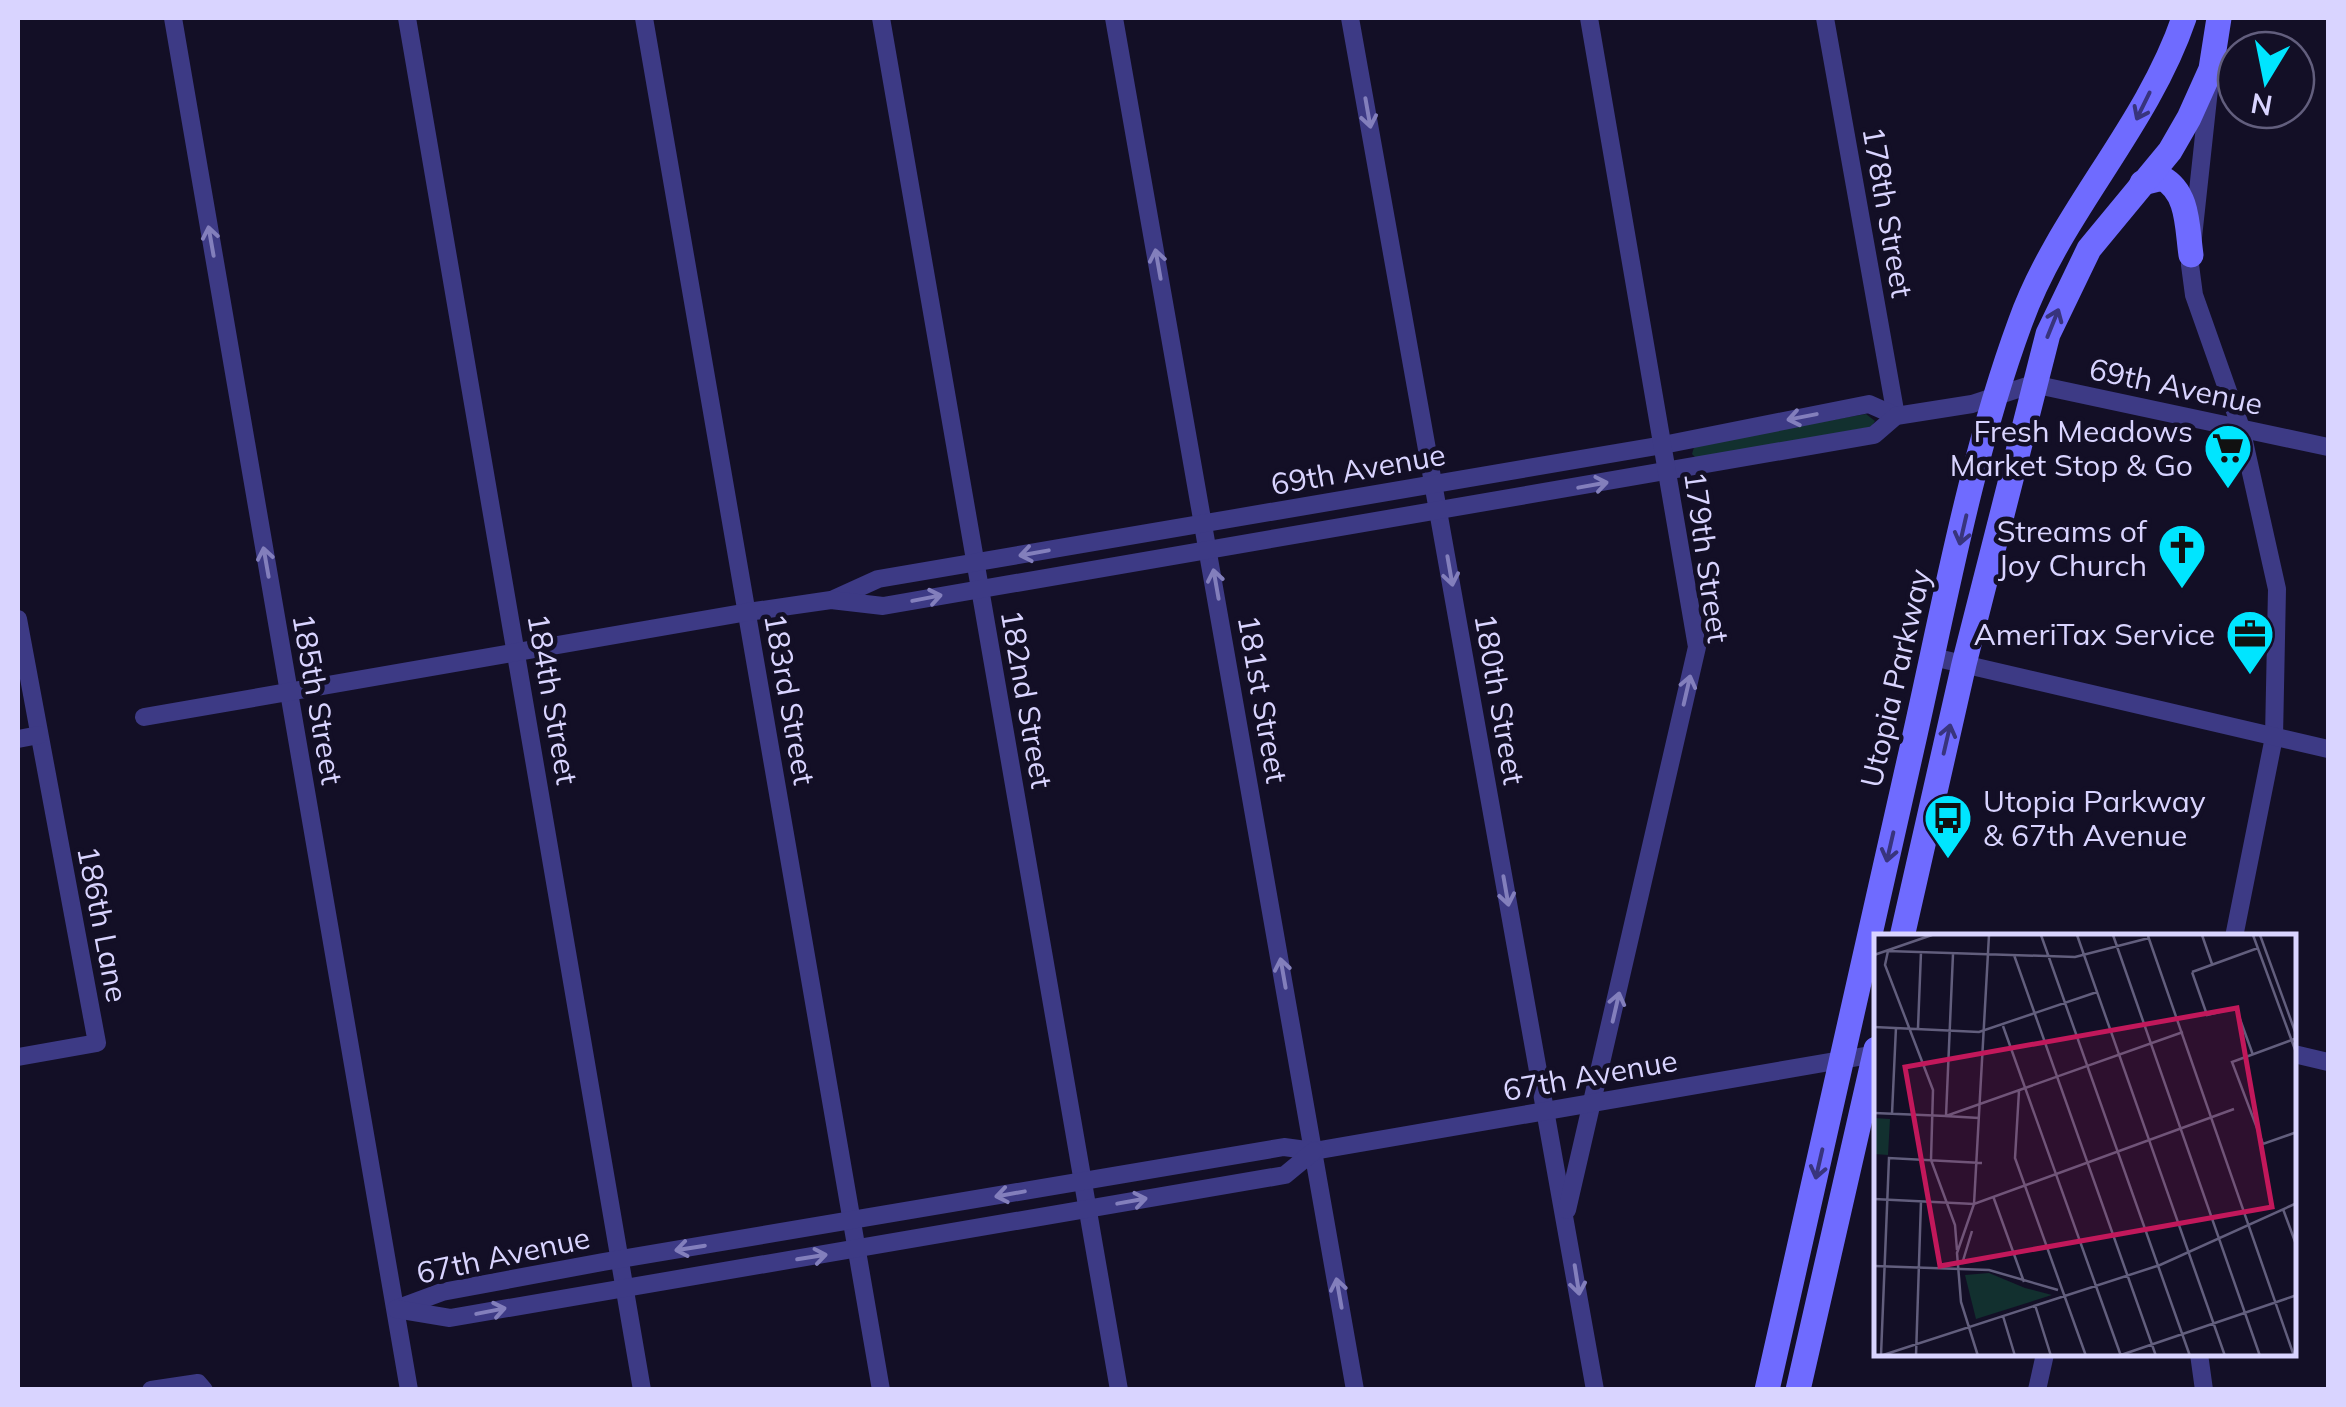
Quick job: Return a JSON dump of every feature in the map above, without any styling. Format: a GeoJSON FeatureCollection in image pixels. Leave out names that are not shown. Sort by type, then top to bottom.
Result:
{"type":"FeatureCollection","features":[{"type":"Feature","properties":{"kind":"main road","name":"Utopia Parkway"},"geometry":{"type":"LineString","coordinates":[[1768,1390],[1932,657],[1997,395],[2020,323],[2043,269],[2131,131],[2184,18]]}},
{"type":"Feature","properties":{"kind":"main road"},"geometry":{"type":"LineString","coordinates":[[1903,934],[2033,384],[2067,288],[2089,249],[2170,151],[2211,69],[2219,18]]}},
{"type":"Feature","properties":{"kind":"main road"},"geometry":{"type":"LineString","coordinates":[[2142,183],[2162,178],[2174,184],[2181,197],[2190,255]]}},
{"type":"Feature","properties":{"kind":"main road"},"geometry":{"type":"LineString","coordinates":[[1798,1390],[1874,1061]]}},
{"type":"Feature","properties":{"kind":"street","name":"185th Street"},"geometry":{"type":"LineString","coordinates":[[173,18],[410,1390]]}},
{"type":"Feature","properties":{"kind":"street","name":"184th Street"},"geometry":{"type":"LineString","coordinates":[[408,18],[642,1390]]}},
{"type":"Feature","properties":{"kind":"street","name":"183rd Street"},"geometry":{"type":"LineString","coordinates":[[644,18],[881,1390]]}},
{"type":"Feature","properties":{"kind":"street","name":"182nd Street"},"geometry":{"type":"LineString","coordinates":[[881,18],[1118,1390]]}},
{"type":"Feature","properties":{"kind":"street","name":"181st Street"},"geometry":{"type":"LineString","coordinates":[[1114,18],[1355,1390]]}},
{"type":"Feature","properties":{"kind":"street","name":"180th Street"},"geometry":{"type":"LineString","coordinates":[[1350,18],[1595,1390]]}},
{"type":"Feature","properties":{"kind":"street","name":"179th Street"},"geometry":{"type":"LineString","coordinates":[[1566,1216],[1696,647],[1589,18]]}},
{"type":"Feature","properties":{"kind":"street","name":"178th Street"},"geometry":{"type":"LineString","coordinates":[[1826,18],[1896,416]]}},
{"type":"Feature","properties":{"kind":"street"},"geometry":{"type":"LineString","coordinates":[[2211,69],[2208,130],[2190,255],[2194,296],[2241,428],[2277,589],[2274,737],[2235,934]]}},
{"type":"Feature","properties":{"kind":"street","name":"69th Avenue"},"geometry":{"type":"LineString","coordinates":[[144,716],[748,612],[831,600],[884,606],[1668,472],[1874,434],[1896,416],[1972,404],[2033,384],[2328,448]]}},
{"type":"Feature","properties":{"kind":"street","name":"69th Avenue"},"geometry":{"type":"LineString","coordinates":[[831,600],[878,579],[1663,444],[1869,404],[1896,416]]}},
{"type":"Feature","properties":{"kind":"street"},"geometry":{"type":"LineString","coordinates":[[1546,464],[1551,492]]}},
{"type":"Feature","properties":{"kind":"street"},"geometry":{"type":"LineString","coordinates":[[1318,504],[1324,531]]}},
{"type":"Feature","properties":{"kind":"street"},"geometry":{"type":"LineString","coordinates":[[1092,544],[1095,568]]}},
{"type":"Feature","properties":{"kind":"street","name":"186th Lane"},"geometry":{"type":"LineString","coordinates":[[18,619],[98,1044],[18,1057]]}},
{"type":"Feature","properties":{"kind":"street"},"geometry":{"type":"LineString","coordinates":[[1932,657],[2328,749]]}},
{"type":"Feature","properties":{"kind":"street"},"geometry":{"type":"LineString","coordinates":[[18,739],[39,735]]}},
{"type":"Feature","properties":{"kind":"street","name":"67th Avenue"},"geometry":{"type":"LineString","coordinates":[[396,1309],[442,1292],[619,1259],[851,1223],[1284,1147],[1314,1150],[1874,1052]]}},
{"type":"Feature","properties":{"kind":"street"},"geometry":{"type":"LineString","coordinates":[[2296,1054],[2328,1062]]}},
{"type":"Feature","properties":{"kind":"street","name":"67th Avenue"},"geometry":{"type":"LineString","coordinates":[[396,1309],[450,1318],[856,1250],[1285,1175],[1314,1150]]}},
{"type":"Feature","properties":{"kind":"street"},"geometry":{"type":"LineString","coordinates":[[2037,1390],[2044,1357]]}},
{"type":"Feature","properties":{"kind":"street"},"geometry":{"type":"LineString","coordinates":[[2199,1357],[2204,1390]]}},
{"type":"Feature","properties":{"kind":"street"},"geometry":{"type":"LineString","coordinates":[[151,1390],[198,1383],[204,1390]]}},
{"type":"Feature","properties":{"kind":"green space"},"geometry":{"type":"Polygon","coordinates":[[[1866,414],[1875,421],[1871,427],[1696,458],[1692,454],[1695,444],[1866,414]]]}},
{"type":"Feature","properties":{"kind":"place","name":"Fresh Meadows Market Stop & Go"},"geometry":{"type":"Point","coordinates":[2228,490]}},
{"type":"Feature","properties":{"kind":"place","name":"Streams of Joy Church"},"geometry":{"type":"Point","coordinates":[2182,590]}},
{"type":"Feature","properties":{"kind":"place","name":"AmeriTax Service"},"geometry":{"type":"Point","coordinates":[2250,676]}},
{"type":"Feature","properties":{"kind":"place","name":"Utopia Parkway & 67th Avenue"},"geometry":{"type":"Point","coordinates":[1948,860]}}]}
